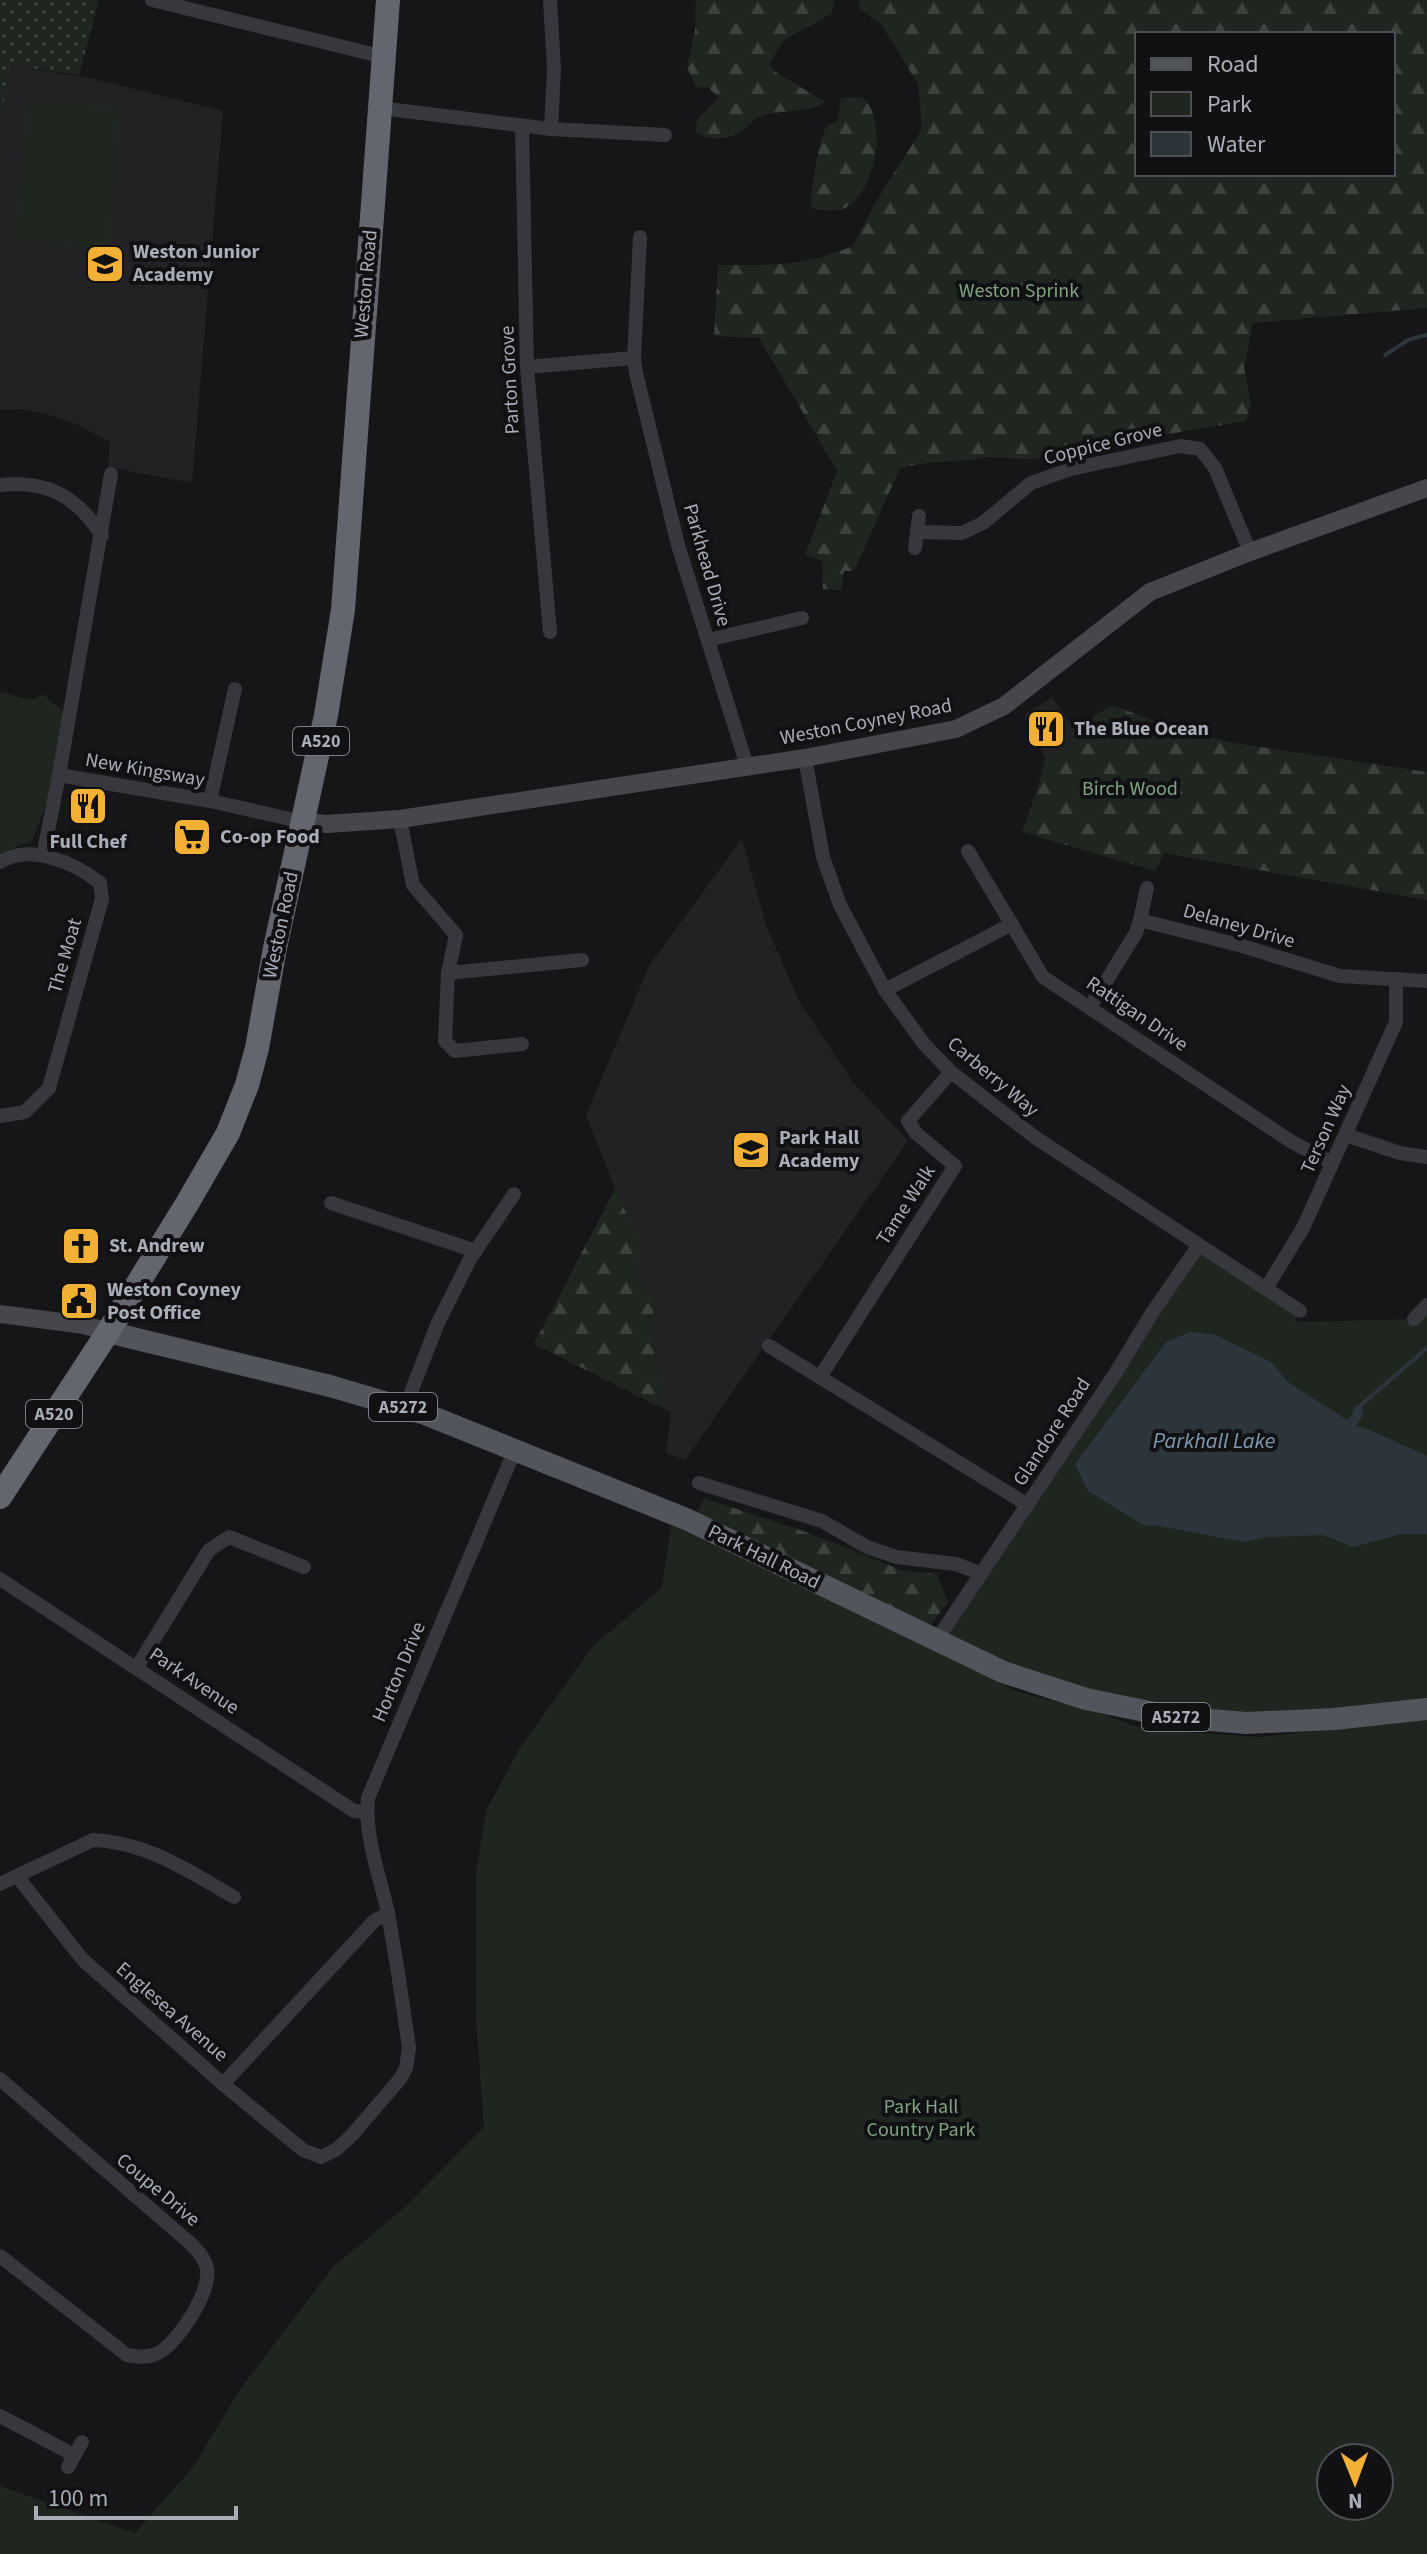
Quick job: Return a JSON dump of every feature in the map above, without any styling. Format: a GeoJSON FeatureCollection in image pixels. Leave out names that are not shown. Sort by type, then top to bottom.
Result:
{"type":"FeatureCollection","features":[{"type":"Feature","properties":{"kind":"highway","name":"Weston Road"},"geometry":{"type":"LineString","coordinates":[[0,1497],[108,1332],[228,1133],[247,1085],[257,1048],[275,948],[326,715],[343,610],[388,0]]}},
{"type":"Feature","properties":{"kind":"main road","name":"Park Hall Road"},"geometry":{"type":"LineString","coordinates":[[108,1332],[302,1378],[405,1408],[686,1519],[1003,1672],[1086,1699],[1174,1717],[1246,1723],[1427,1709]]}},
{"type":"Feature","properties":{"kind":"street"},"geometry":{"type":"LineString","coordinates":[[152,0],[194,5],[384,57]]}},
{"type":"Feature","properties":{"kind":"street"},"geometry":{"type":"LineString","coordinates":[[550,0],[554,69],[551,129]]}},
{"type":"Feature","properties":{"kind":"street"},"geometry":{"type":"LineString","coordinates":[[380,108],[551,129],[665,135]]}},
{"type":"Feature","properties":{"kind":"street","name":"Parton Grove"},"geometry":{"type":"LineString","coordinates":[[522,126],[527,367],[550,632]]}},
{"type":"Feature","properties":{"kind":"street","name":"Parkhead Drive"},"geometry":{"type":"LineString","coordinates":[[640,237],[635,366],[678,545],[747,766]]}},
{"type":"Feature","properties":{"kind":"street"},"geometry":{"type":"LineString","coordinates":[[527,367],[635,366]]}},
{"type":"Feature","properties":{"kind":"street","name":"Coppice Grove"},"geometry":{"type":"LineString","coordinates":[[917,532],[962,533],[983,523],[1031,483],[1071,469],[1180,446],[1200,449],[1215,468],[1250,552]]}},
{"type":"Feature","properties":{"kind":"street"},"geometry":{"type":"LineString","coordinates":[[59,775],[111,474]]}},
{"type":"Feature","properties":{"kind":"street"},"geometry":{"type":"LineString","coordinates":[[0,485],[39,485],[66,496],[90,516],[102,536]]}},
{"type":"Feature","properties":{"kind":"street","name":"Weston Coyney Road"},"geometry":{"type":"LineString","coordinates":[[304,822],[327,824],[400,819],[805,758],[956,729],[1004,706],[1150,592],[1427,488]]}},
{"type":"Feature","properties":{"kind":"street"},"geometry":{"type":"LineString","coordinates":[[915,548],[919,516]]}},
{"type":"Feature","properties":{"kind":"street"},"geometry":{"type":"LineString","coordinates":[[708,640],[802,618]]}},
{"type":"Feature","properties":{"kind":"street"},"geometry":{"type":"LineString","coordinates":[[210,801],[235,689]]}},
{"type":"Feature","properties":{"kind":"street","name":"Carberry Way"},"geometry":{"type":"LineString","coordinates":[[805,758],[823,857],[840,905],[885,990],[924,1044],[951,1072],[1036,1138],[1300,1311]]}},
{"type":"Feature","properties":{"kind":"street","name":"New Kingsway"},"geometry":{"type":"LineString","coordinates":[[43,856],[59,775],[210,801],[304,822]]}},
{"type":"Feature","properties":{"kind":"street"},"geometry":{"type":"LineString","coordinates":[[400,819],[413,885],[456,935],[448,973],[445,1041],[455,1051],[522,1044]]}},
{"type":"Feature","properties":{"kind":"street","name":"Rattigan Drive"},"geometry":{"type":"LineString","coordinates":[[968,851],[1043,977],[1292,1142],[1332,1163]]}},
{"type":"Feature","properties":{"kind":"street","name":"The Moat"},"geometry":{"type":"LineString","coordinates":[[0,862],[11,855],[26,853],[43,856],[87,872],[100,883],[102,899],[49,1088],[25,1112],[0,1116]]}},
{"type":"Feature","properties":{"kind":"street"},"geometry":{"type":"LineString","coordinates":[[1090,1007],[1136,933],[1147,888]]}},
{"type":"Feature","properties":{"kind":"street","name":"Delaney Drive"},"geometry":{"type":"LineString","coordinates":[[1140,920],[1242,946],[1340,976],[1427,981]]}},
{"type":"Feature","properties":{"kind":"street"},"geometry":{"type":"LineString","coordinates":[[885,990],[1012,924]]}},
{"type":"Feature","properties":{"kind":"street"},"geometry":{"type":"LineString","coordinates":[[448,973],[582,960]]}},
{"type":"Feature","properties":{"kind":"street","name":"Terson Way"},"geometry":{"type":"LineString","coordinates":[[1267,1287],[1303,1228],[1396,1022],[1396,981]]}},
{"type":"Feature","properties":{"kind":"street","name":"Tame Walk"},"geometry":{"type":"LineString","coordinates":[[820,1377],[955,1166],[916,1133],[908,1121],[951,1072]]}},
{"type":"Feature","properties":{"kind":"street"},"geometry":{"type":"LineString","coordinates":[[1346,1135],[1400,1153],[1427,1157]]}},
{"type":"Feature","properties":{"kind":"street"},"geometry":{"type":"LineString","coordinates":[[405,1408],[437,1325],[476,1251],[514,1194]]}},
{"type":"Feature","properties":{"kind":"street"},"geometry":{"type":"LineString","coordinates":[[331,1203],[476,1251]]}},
{"type":"Feature","properties":{"kind":"street","name":"Glandore Road"},"geometry":{"type":"LineString","coordinates":[[936,1641],[1199,1245]]}},
{"type":"Feature","properties":{"kind":"street"},"geometry":{"type":"LineString","coordinates":[[1414,1319],[1427,1305]]}},
{"type":"Feature","properties":{"kind":"street"},"geometry":{"type":"LineString","coordinates":[[0,1314],[84,1325],[108,1332]]}},
{"type":"Feature","properties":{"kind":"street"},"geometry":{"type":"LineString","coordinates":[[769,1346],[1028,1505]]}},
{"type":"Feature","properties":{"kind":"street","name":"Horton Drive"},"geometry":{"type":"LineString","coordinates":[[321,2157],[337,2149],[352,2135],[406,2068],[409,2048],[388,1914],[366,1812],[368,1798],[514,1452]]}},
{"type":"Feature","properties":{"kind":"street"},"geometry":{"type":"LineString","coordinates":[[699,1483],[822,1521],[867,1547],[896,1557],[956,1564],[980,1573]]}},
{"type":"Feature","properties":{"kind":"street"},"geometry":{"type":"LineString","coordinates":[[137,1667],[209,1550],[229,1537],[304,1567]]}},
{"type":"Feature","properties":{"kind":"street","name":"Park Avenue"},"geometry":{"type":"LineString","coordinates":[[0,1579],[354,1811],[366,1812]]}},
{"type":"Feature","properties":{"kind":"street"},"geometry":{"type":"LineString","coordinates":[[0,1884],[93,1840],[110,1840],[155,1852],[234,1897]]}},
{"type":"Feature","properties":{"kind":"street","name":"Englesea Avenue"},"geometry":{"type":"LineString","coordinates":[[17,1876],[83,1960],[223,2084],[303,2150],[321,2157]]}},
{"type":"Feature","properties":{"kind":"street"},"geometry":{"type":"LineString","coordinates":[[223,2084],[375,1920],[388,1914]]}},
{"type":"Feature","properties":{"kind":"street","name":"Coupe Drive"},"geometry":{"type":"LineString","coordinates":[[0,2079],[190,2243],[202,2255],[207,2266],[207,2283],[199,2303],[169,2346],[143,2358],[127,2355],[3,2263]]}},
{"type":"Feature","properties":{"kind":"street"},"geometry":{"type":"LineString","coordinates":[[0,2416],[75,2454]]}},
{"type":"Feature","properties":{"kind":"shaded area","name":"Weston Junior Academy"},"geometry":{"type":"Polygon","coordinates":[[[9,65],[89,78],[223,111],[192,483],[108,467],[110,442],[74,423],[22,409],[0,410],[0,119],[9,65]]]}},
{"type":"Feature","properties":{"kind":"shaded area"},"geometry":{"type":"Polygon","coordinates":[[[1052,697],[1071,724],[1075,743],[1045,758],[1024,715],[1052,697]]]}},
{"type":"Feature","properties":{"kind":"shaded area","name":"Park Hall Academy"},"geometry":{"type":"Polygon","coordinates":[[[742,839],[766,925],[800,1003],[852,1081],[908,1141],[685,1460],[666,1453],[671,1412],[534,1344],[615,1189],[586,1115],[650,964],[742,839]]]}},
{"type":"Feature","properties":{"kind":"green space"},"geometry":{"type":"Polygon","coordinates":[[[0,0],[99,0],[79,75],[10,65],[0,121],[0,0]]]}},
{"type":"Feature","properties":{"kind":"green space"},"geometry":{"type":"Polygon","coordinates":[[[696,0],[835,0],[831,14],[783,41],[769,64],[774,71],[825,102],[811,108],[764,115],[727,137],[709,137],[696,132],[697,120],[719,98],[709,88],[696,87],[687,67],[695,31],[696,0]]]}},
{"type":"Feature","properties":{"kind":"green space","name":"Weston Sprink"},"geometry":{"type":"Polygon","coordinates":[[[859,0],[1427,0],[1427,308],[1253,323],[1244,368],[1251,403],[1246,421],[1120,442],[1044,464],[1042,457],[986,457],[900,468],[854,571],[844,571],[841,590],[823,589],[822,561],[805,555],[837,471],[759,338],[714,336],[718,265],[771,265],[802,261],[853,246],[874,205],[922,129],[918,84],[881,24],[860,9],[859,0]]]}},
{"type":"Feature","properties":{"kind":"green space"},"geometry":{"type":"Polygon","coordinates":[[[862,97],[870,107],[877,138],[865,187],[856,200],[845,208],[814,209],[811,205],[814,175],[827,125],[837,122],[841,98],[862,97]]]}},
{"type":"Feature","properties":{"kind":"green space"},"geometry":{"type":"Polygon","coordinates":[[[28,100],[120,108],[108,249],[15,241],[28,100]]]}},
{"type":"Feature","properties":{"kind":"green space"},"geometry":{"type":"Polygon","coordinates":[[[0,692],[32,700],[43,694],[63,712],[54,784],[32,841],[0,853],[0,692]]]}},
{"type":"Feature","properties":{"kind":"green space","name":"Birch Wood"},"geometry":{"type":"Polygon","coordinates":[[[1113,705],[1153,721],[1234,743],[1427,772],[1427,900],[1164,853],[1155,871],[1022,832],[1045,758],[1074,743],[1071,724],[1078,718],[1082,723],[1113,705]]]}},
{"type":"Feature","properties":{"kind":"green space"},"geometry":{"type":"Polygon","coordinates":[[[615,1189],[639,1242],[633,1276],[655,1299],[650,1335],[663,1390],[660,1407],[534,1344],[615,1189]]]}},
{"type":"Feature","properties":{"kind":"green space"},"geometry":{"type":"Polygon","coordinates":[[[1199,1245],[1298,1314],[1295,1322],[1414,1319],[1427,1305],[1427,1709],[1340,1718],[1133,1710],[936,1641],[1199,1245]]]}},
{"type":"Feature","properties":{"kind":"green space"},"geometry":{"type":"Polygon","coordinates":[[[704,1498],[809,1533],[904,1571],[937,1574],[948,1602],[931,1625],[696,1515],[704,1498]]]}},
{"type":"Feature","properties":{"kind":"green space","name":"Park Hall Country Park"},"geometry":{"type":"Polygon","coordinates":[[[671,1525],[902,1633],[1012,1689],[1083,1707],[1135,1726],[1261,1737],[1427,1719],[1427,2554],[0,2554],[0,2486],[135,2533],[193,2467],[241,2388],[333,2267],[404,2208],[484,2127],[476,2019],[476,1872],[486,1811],[519,1749],[594,1645],[662,1588],[671,1525]]]}},
{"type":"Feature","properties":{"kind":"water","name":"Parkhall Lake"},"geometry":{"type":"Polygon","coordinates":[[[1190,1332],[1213,1334],[1271,1362],[1288,1382],[1347,1420],[1355,1406],[1361,1405],[1363,1415],[1356,1426],[1427,1456],[1427,1534],[1401,1534],[1353,1547],[1323,1535],[1268,1537],[1245,1542],[1145,1526],[1088,1491],[1075,1464],[1166,1342],[1190,1332]]]}},
{"type":"Feature","properties":{"kind":"waterway"},"geometry":{"type":"LineString","coordinates":[[1385,355],[1408,340],[1427,335]]}},
{"type":"Feature","properties":{"kind":"waterway"},"geometry":{"type":"LineString","coordinates":[[1361,1405],[1427,1348]]}},
{"type":"Feature","properties":{"kind":"place","name":"Weston Junior Academy"},"geometry":{"type":"Point","coordinates":[105,264]}},
{"type":"Feature","properties":{"kind":"place","name":"The Blue Ocean"},"geometry":{"type":"Point","coordinates":[1046,729]}},
{"type":"Feature","properties":{"kind":"place","name":"Full Chef"},"geometry":{"type":"Point","coordinates":[88,806]}},
{"type":"Feature","properties":{"kind":"place","name":"Co-op Food"},"geometry":{"type":"Point","coordinates":[192,837]}},
{"type":"Feature","properties":{"kind":"place","name":"Park Hall Academy"},"geometry":{"type":"Point","coordinates":[751,1150]}},
{"type":"Feature","properties":{"kind":"place","name":"St. Andrew"},"geometry":{"type":"Point","coordinates":[81,1246]}},
{"type":"Feature","properties":{"kind":"place","name":"Weston Coyney Post Office"},"geometry":{"type":"Point","coordinates":[79,1301]}}]}
